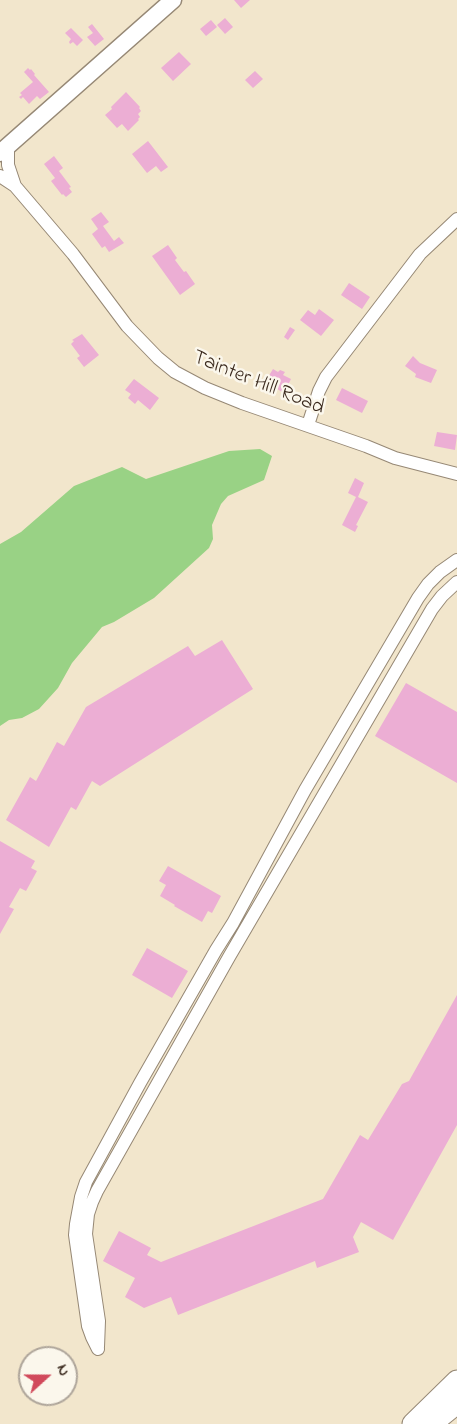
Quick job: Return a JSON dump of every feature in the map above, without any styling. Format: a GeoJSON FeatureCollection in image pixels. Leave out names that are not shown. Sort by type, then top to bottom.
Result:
{"type":"FeatureCollection","features":[{"type":"Feature","properties":{"kind":"highway"},"geometry":{"type":"LineString","coordinates":[[413,1424],[457,1381]]}},
{"type":"Feature","properties":{"kind":"highway"},"geometry":{"type":"LineString","coordinates":[[431,1424],[457,1403]]}},
{"type":"Feature","properties":{"kind":"street"},"geometry":{"type":"LineString","coordinates":[[4,150],[173,0]]}},
{"type":"Feature","properties":{"kind":"street","name":"Tainter Hill Road"},"geometry":{"type":"LineString","coordinates":[[4,150],[15,186]]}},
{"type":"Feature","properties":{"kind":"street","name":"Tainter Hill Road"},"geometry":{"type":"LineString","coordinates":[[0,176],[15,186],[73,254],[127,326],[166,365],[184,378],[242,403],[395,458],[457,474]]}},
{"type":"Feature","properties":{"kind":"street"},"geometry":{"type":"LineString","coordinates":[[308,425],[326,377],[420,254],[457,219]]}},
{"type":"Feature","properties":{"kind":"street"},"geometry":{"type":"LineString","coordinates":[[457,560],[440,572],[418,598],[305,790],[233,923],[140,1083],[86,1182],[81,1197],[75,1235],[88,1326],[98,1349],[99,1321],[86,1234],[88,1215],[97,1191],[229,957],[432,609],[441,596],[457,582]]}},
{"type":"Feature","properties":{"kind":"green space"},"geometry":{"type":"Polygon","coordinates":[[[260,449],[272,456],[264,480],[228,496],[221,504],[212,525],[213,539],[209,548],[154,598],[102,627],[72,663],[58,688],[39,709],[22,718],[9,720],[0,726],[0,544],[21,532],[74,486],[122,467],[146,479],[229,451],[260,449]]]}},
{"type":"Feature","properties":{"kind":"building"},"geometry":{"type":"Polygon","coordinates":[[[234,0],[250,0],[241,8],[234,0]]]}},
{"type":"Feature","properties":{"kind":"building"},"geometry":{"type":"Polygon","coordinates":[[[225,18],[233,27],[225,34],[217,25],[225,18]]]}},
{"type":"Feature","properties":{"kind":"building"},"geometry":{"type":"Polygon","coordinates":[[[211,20],[217,27],[206,36],[200,29],[211,20]]]}},
{"type":"Feature","properties":{"kind":"building"},"geometry":{"type":"Polygon","coordinates":[[[92,24],[104,39],[95,46],[87,37],[93,33],[88,27],[92,24]]]}},
{"type":"Feature","properties":{"kind":"building"},"geometry":{"type":"Polygon","coordinates":[[[71,28],[83,40],[77,46],[73,42],[70,44],[71,39],[65,33],[71,28]]]}},
{"type":"Feature","properties":{"kind":"building"},"geometry":{"type":"Polygon","coordinates":[[[179,52],[191,64],[173,81],[161,68],[179,52]]]}},
{"type":"Feature","properties":{"kind":"building"},"geometry":{"type":"Polygon","coordinates":[[[28,68],[49,92],[40,99],[37,96],[29,104],[23,97],[21,99],[19,97],[22,95],[20,93],[33,82],[24,72],[28,68]]]}},
{"type":"Feature","properties":{"kind":"building"},"geometry":{"type":"Polygon","coordinates":[[[255,71],[263,79],[253,88],[245,80],[255,71]]]}},
{"type":"Feature","properties":{"kind":"building"},"geometry":{"type":"Polygon","coordinates":[[[126,92],[141,111],[138,114],[139,120],[128,131],[122,124],[117,128],[105,115],[126,92]]]}},
{"type":"Feature","properties":{"kind":"building"},"geometry":{"type":"Polygon","coordinates":[[[148,141],[168,167],[161,172],[156,166],[147,173],[132,154],[148,141]]]}},
{"type":"Feature","properties":{"kind":"building"},"geometry":{"type":"Polygon","coordinates":[[[54,156],[63,168],[59,171],[71,187],[69,188],[72,192],[66,197],[51,181],[55,178],[44,164],[54,156]]]}},
{"type":"Feature","properties":{"kind":"building"},"geometry":{"type":"Polygon","coordinates":[[[101,212],[109,222],[103,226],[114,241],[119,237],[124,243],[109,252],[105,246],[102,248],[92,234],[98,229],[91,219],[101,212]]]}},
{"type":"Feature","properties":{"kind":"building"},"geometry":{"type":"Polygon","coordinates":[[[168,245],[177,258],[175,260],[195,284],[180,295],[152,256],[168,245]]]}},
{"type":"Feature","properties":{"kind":"building"},"geometry":{"type":"Polygon","coordinates":[[[349,283],[370,297],[362,309],[341,295],[349,283]]]}},
{"type":"Feature","properties":{"kind":"building"},"geometry":{"type":"Polygon","coordinates":[[[319,309],[334,320],[321,336],[300,320],[308,310],[315,315],[319,309]]]}},
{"type":"Feature","properties":{"kind":"building"},"geometry":{"type":"Polygon","coordinates":[[[290,327],[295,330],[288,340],[284,337],[290,327]]]}},
{"type":"Feature","properties":{"kind":"building"},"geometry":{"type":"Polygon","coordinates":[[[82,334],[99,355],[84,367],[77,358],[80,356],[71,344],[74,341],[72,340],[82,334]]]}},
{"type":"Feature","properties":{"kind":"building"},"geometry":{"type":"Polygon","coordinates":[[[413,356],[420,363],[437,370],[431,383],[415,377],[416,374],[405,366],[413,356]]]}},
{"type":"Feature","properties":{"kind":"building"},"geometry":{"type":"Polygon","coordinates":[[[273,369],[285,372],[283,375],[291,379],[284,393],[265,382],[273,369]]]}},
{"type":"Feature","properties":{"kind":"building"},"geometry":{"type":"Polygon","coordinates":[[[134,379],[159,398],[150,410],[138,400],[135,404],[128,398],[131,394],[125,390],[134,379]]]}},
{"type":"Feature","properties":{"kind":"building"},"geometry":{"type":"Polygon","coordinates":[[[342,388],[368,401],[362,413],[336,400],[342,388]]]}},
{"type":"Feature","properties":{"kind":"building"},"geometry":{"type":"Polygon","coordinates":[[[437,432],[457,435],[455,450],[434,446],[437,432]]]}},
{"type":"Feature","properties":{"kind":"building"},"geometry":{"type":"Polygon","coordinates":[[[355,478],[364,483],[358,497],[368,502],[356,525],[358,526],[355,532],[342,525],[356,497],[348,493],[355,478]]]}},
{"type":"Feature","properties":{"kind":"building"},"geometry":{"type":"Polygon","coordinates":[[[222,640],[253,689],[100,786],[92,781],[76,810],[71,807],[49,847],[6,820],[30,777],[36,781],[57,742],[64,746],[86,707],[188,646],[195,656],[222,640]]]}},
{"type":"Feature","properties":{"kind":"building"},"geometry":{"type":"Polygon","coordinates":[[[406,683],[457,712],[457,783],[375,736],[406,683]]]}},
{"type":"Feature","properties":{"kind":"building"},"geometry":{"type":"Polygon","coordinates":[[[0,841],[35,861],[31,868],[37,871],[26,891],[20,888],[9,907],[14,909],[0,934],[0,841]]]}},
{"type":"Feature","properties":{"kind":"building"},"geometry":{"type":"Polygon","coordinates":[[[168,866],[221,896],[212,913],[208,911],[202,922],[160,896],[166,885],[159,881],[168,866]]]}},
{"type":"Feature","properties":{"kind":"building"},"geometry":{"type":"Polygon","coordinates":[[[147,948],[188,971],[172,998],[132,975],[147,948]]]}},
{"type":"Feature","properties":{"kind":"building"},"geometry":{"type":"Polygon","coordinates":[[[457,995],[457,1125],[393,1240],[361,1222],[353,1237],[359,1252],[317,1268],[315,1261],[178,1315],[171,1297],[144,1308],[125,1297],[135,1278],[103,1261],[119,1231],[151,1248],[147,1255],[161,1262],[323,1199],[360,1135],[368,1140],[402,1084],[409,1081],[457,995]]]}}]}
